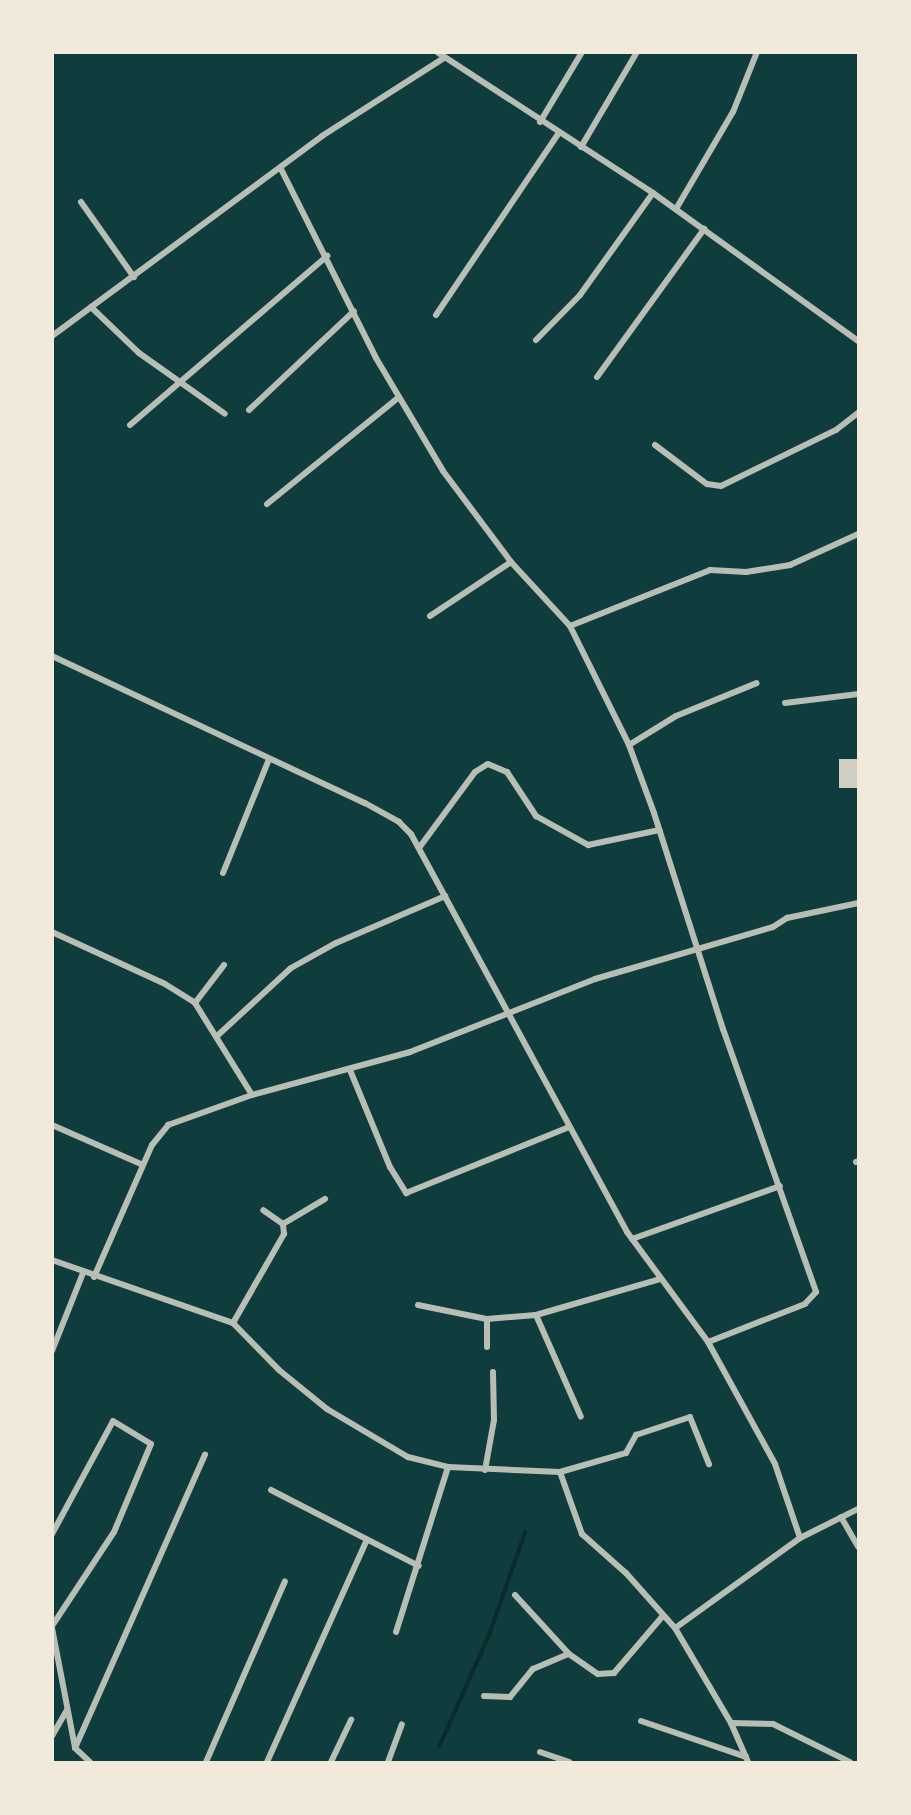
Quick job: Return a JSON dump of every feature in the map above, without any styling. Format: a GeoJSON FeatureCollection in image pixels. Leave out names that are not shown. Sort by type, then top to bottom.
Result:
{"type":"FeatureCollection","features":[{"type":"Feature","properties":{"kind":"street"},"geometry":{"type":"LineString","coordinates":[[437,52],[558,134],[653,193],[859,341]]}},
{"type":"Feature","properties":{"kind":"street"},"geometry":{"type":"LineString","coordinates":[[540,122],[582,52]]}},
{"type":"Feature","properties":{"kind":"street"},"geometry":{"type":"LineString","coordinates":[[581,147],[638,52]]}},
{"type":"Feature","properties":{"kind":"street"},"geometry":{"type":"LineString","coordinates":[[676,209],[733,112],[757,52]]}},
{"type":"Feature","properties":{"kind":"street"},"geometry":{"type":"LineString","coordinates":[[52,336],[281,169],[322,136],[444,58]]}},
{"type":"Feature","properties":{"kind":"street"},"geometry":{"type":"LineString","coordinates":[[436,315],[558,134]]}},
{"type":"Feature","properties":{"kind":"street"},"geometry":{"type":"LineString","coordinates":[[281,169],[398,398],[443,471],[511,562],[569,626],[629,745],[780,1186],[815,1297],[708,1342]]}},
{"type":"Feature","properties":{"kind":"street"},"geometry":{"type":"LineString","coordinates":[[536,340],[580,295],[653,193]]}},
{"type":"Feature","properties":{"kind":"street"},"geometry":{"type":"LineString","coordinates":[[81,202],[134,276]]}},
{"type":"Feature","properties":{"kind":"street"},"geometry":{"type":"LineString","coordinates":[[597,377],[704,229]]}},
{"type":"Feature","properties":{"kind":"street"},"geometry":{"type":"LineString","coordinates":[[130,425],[327,256]]}},
{"type":"Feature","properties":{"kind":"street"},"geometry":{"type":"LineString","coordinates":[[91,307],[178,383],[225,414]]}},
{"type":"Feature","properties":{"kind":"street"},"geometry":{"type":"LineString","coordinates":[[248,411],[354,311]]}},
{"type":"Feature","properties":{"kind":"street"},"geometry":{"type":"LineString","coordinates":[[267,503],[398,398]]}},
{"type":"Feature","properties":{"kind":"street"},"geometry":{"type":"LineString","coordinates":[[655,445],[707,484],[721,486],[836,430],[859,413]]}},
{"type":"Feature","properties":{"kind":"street"},"geometry":{"type":"LineString","coordinates":[[569,626],[710,570],[746,572],[790,565],[859,534]]}},
{"type":"Feature","properties":{"kind":"street"},"geometry":{"type":"LineString","coordinates":[[430,616],[511,562]]}},
{"type":"Feature","properties":{"kind":"street"},"geometry":{"type":"LineString","coordinates":[[52,656],[399,822],[419,848],[505,1012],[632,1239],[708,1342],[755,1421],[800,1538]]}},
{"type":"Feature","properties":{"kind":"street"},"geometry":{"type":"LineString","coordinates":[[629,745],[676,716],[757,683]]}},
{"type":"Feature","properties":{"kind":"street"},"geometry":{"type":"LineString","coordinates":[[785,703],[859,694]]}},
{"type":"Feature","properties":{"kind":"street"},"geometry":{"type":"LineString","coordinates":[[223,873],[269,759]]}},
{"type":"Feature","properties":{"kind":"street"},"geometry":{"type":"LineString","coordinates":[[419,848],[475,772],[488,765],[506,772],[531,812],[588,845],[659,830]]}},
{"type":"Feature","properties":{"kind":"street"},"geometry":{"type":"LineString","coordinates":[[217,1036],[291,968],[444,896]]}},
{"type":"Feature","properties":{"kind":"street"},"geometry":{"type":"LineString","coordinates":[[94,1276],[143,1165],[168,1125],[252,1095],[350,1070],[436,1043],[505,1012],[697,948],[773,927],[788,918],[859,903]]}},
{"type":"Feature","properties":{"kind":"street"},"geometry":{"type":"LineString","coordinates":[[52,932],[165,984],[195,1003],[252,1095]]}},
{"type":"Feature","properties":{"kind":"street"},"geometry":{"type":"LineString","coordinates":[[195,1003],[225,965]]}},
{"type":"Feature","properties":{"kind":"street"},"geometry":{"type":"LineString","coordinates":[[350,1070],[390,1167],[406,1192],[569,1127]]}},
{"type":"Feature","properties":{"kind":"street"},"geometry":{"type":"LineString","coordinates":[[52,1125],[143,1165]]}},
{"type":"Feature","properties":{"kind":"street"},"geometry":{"type":"LineString","coordinates":[[632,1239],[780,1186]]}},
{"type":"Feature","properties":{"kind":"street"},"geometry":{"type":"LineString","coordinates":[[283,1224],[324,1199]]}},
{"type":"Feature","properties":{"kind":"street"},"geometry":{"type":"LineString","coordinates":[[263,1210],[283,1224]]}},
{"type":"Feature","properties":{"kind":"street"},"geometry":{"type":"LineString","coordinates":[[233,1323],[281,1244],[283,1224]]}},
{"type":"Feature","properties":{"kind":"street"},"geometry":{"type":"LineString","coordinates":[[52,1260],[233,1323],[279,1370],[327,1409],[408,1457],[448,1467],[560,1472],[626,1453],[636,1435],[690,1417],[695,1420],[709,1465]]}},
{"type":"Feature","properties":{"kind":"street"},"geometry":{"type":"LineString","coordinates":[[52,1351],[83,1273]]}},
{"type":"Feature","properties":{"kind":"street"},"geometry":{"type":"LineString","coordinates":[[418,1305],[487,1319],[536,1315],[660,1279]]}},
{"type":"Feature","properties":{"kind":"street"},"geometry":{"type":"LineString","coordinates":[[536,1315],[581,1417]]}},
{"type":"Feature","properties":{"kind":"street"},"geometry":{"type":"LineString","coordinates":[[487,1319],[487,1347]]}},
{"type":"Feature","properties":{"kind":"street"},"geometry":{"type":"LineString","coordinates":[[485,1470],[494,1420],[493,1372]]}},
{"type":"Feature","properties":{"kind":"street"},"geometry":{"type":"LineString","coordinates":[[52,1534],[113,1421],[151,1444],[95,1567],[52,1627],[75,1748],[90,1762]]}},
{"type":"Feature","properties":{"kind":"street"},"geometry":{"type":"LineString","coordinates":[[75,1748],[205,1454]]}},
{"type":"Feature","properties":{"kind":"street"},"geometry":{"type":"LineString","coordinates":[[396,1632],[448,1467]]}},
{"type":"Feature","properties":{"kind":"street"},"geometry":{"type":"LineString","coordinates":[[560,1472],[582,1534],[626,1573],[662,1617],[675,1628],[732,1723],[747,1760]]}},
{"type":"Feature","properties":{"kind":"street"},"geometry":{"type":"LineString","coordinates":[[271,1490],[366,1542],[419,1566]]}},
{"type":"Feature","properties":{"kind":"street"},"geometry":{"type":"LineString","coordinates":[[675,1628],[800,1538],[859,1509]]}},
{"type":"Feature","properties":{"kind":"street"},"geometry":{"type":"LineString","coordinates":[[841,1517],[859,1547]]}},
{"type":"Feature","properties":{"kind":"street"},"geometry":{"type":"LineString","coordinates":[[267,1762],[366,1542]]}},
{"type":"Feature","properties":{"kind":"street"},"geometry":{"type":"LineString","coordinates":[[206,1762],[285,1581]]}},
{"type":"Feature","properties":{"kind":"street"},"geometry":{"type":"LineString","coordinates":[[515,1595],[569,1654],[588,1670],[614,1673],[662,1617]]}},
{"type":"Feature","properties":{"kind":"street"},"geometry":{"type":"LineString","coordinates":[[484,1696],[510,1697],[533,1669],[569,1654]]}},
{"type":"Feature","properties":{"kind":"street"},"geometry":{"type":"LineString","coordinates":[[52,1736],[68,1710]]}},
{"type":"Feature","properties":{"kind":"street"},"geometry":{"type":"LineString","coordinates":[[331,1762],[351,1720]]}},
{"type":"Feature","properties":{"kind":"street"},"geometry":{"type":"LineString","coordinates":[[641,1721],[747,1760]]}},
{"type":"Feature","properties":{"kind":"street"},"geometry":{"type":"LineString","coordinates":[[732,1723],[773,1724],[850,1762]]}},
{"type":"Feature","properties":{"kind":"street"},"geometry":{"type":"LineString","coordinates":[[388,1762],[402,1724]]}},
{"type":"Feature","properties":{"kind":"street"},"geometry":{"type":"LineString","coordinates":[[540,1752],[569,1762]]}},
{"type":"Feature","properties":{"kind":"building"},"geometry":{"type":"Polygon","coordinates":[[[839,759],[858,759],[858,788],[839,788],[839,759]]]}},
{"type":"Feature","properties":{"kind":"waterway"},"geometry":{"type":"LineString","coordinates":[[439,1747],[489,1635],[525,1533]]}}]}
